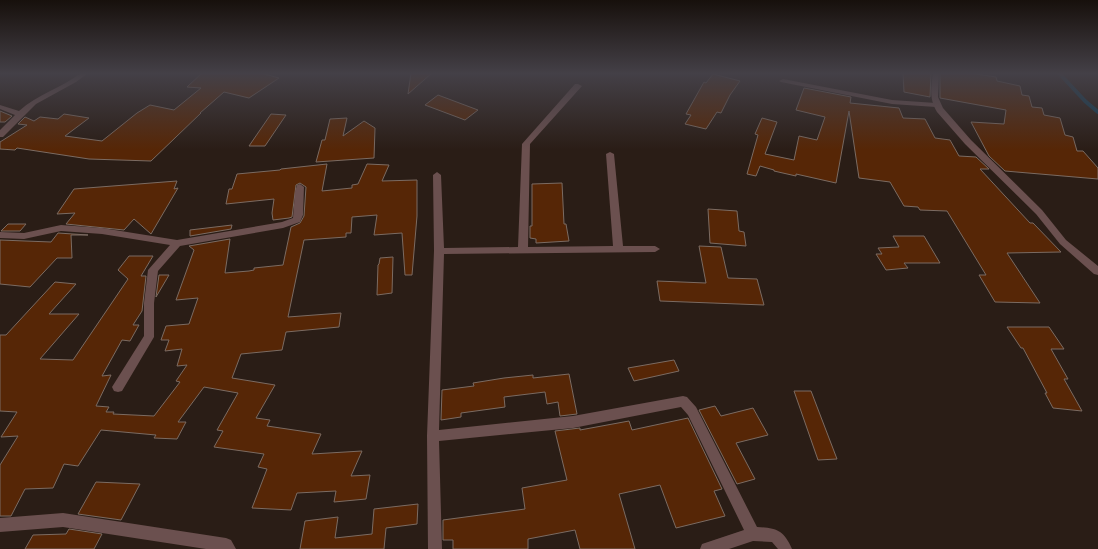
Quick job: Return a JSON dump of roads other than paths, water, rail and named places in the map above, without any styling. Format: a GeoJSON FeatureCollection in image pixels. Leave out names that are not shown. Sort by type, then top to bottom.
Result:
{"type":"FeatureCollection","features":[{"type":"Feature","properties":{"kind":"street"},"geometry":{"type":"LineString","coordinates":[[0,135],[20,114],[42,99]]}},
{"type":"Feature","properties":{"kind":"street"},"geometry":{"type":"LineString","coordinates":[[523,250],[526,144],[567,99]]}},
{"type":"Feature","properties":{"kind":"street"},"geometry":{"type":"LineString","coordinates":[[874,99],[892,102],[936,105]]}},
{"type":"Feature","properties":{"kind":"street"},"geometry":{"type":"LineString","coordinates":[[935,99],[936,105],[968,142],[1039,212],[1063,242],[1098,271]]}},
{"type":"Feature","properties":{"kind":"street"},"geometry":{"type":"LineString","coordinates":[[0,107],[20,114]]}},
{"type":"Feature","properties":{"kind":"street"},"geometry":{"type":"LineString","coordinates":[[610,154],[618,249]]}},
{"type":"Feature","properties":{"kind":"street"},"geometry":{"type":"LineString","coordinates":[[435,549],[433,436],[439,251],[437,175]]}},
{"type":"Feature","properties":{"kind":"street"},"geometry":{"type":"LineString","coordinates":[[0,235],[24,236],[61,228],[102,231],[177,243],[283,225],[297,220],[300,211],[297,196],[300,187]]}},
{"type":"Feature","properties":{"kind":"street"},"geometry":{"type":"LineString","coordinates":[[118,388],[149,337],[149,303],[153,270],[177,243]]}},
{"type":"Feature","properties":{"kind":"street"},"geometry":{"type":"LineString","coordinates":[[439,251],[655,249]]}},
{"type":"Feature","properties":{"kind":"street"},"geometry":{"type":"LineString","coordinates":[[433,436],[573,422],[683,401],[692,411],[754,534]]}},
{"type":"Feature","properties":{"kind":"street"},"geometry":{"type":"LineString","coordinates":[[0,525],[63,520],[226,545],[229,549]]}},
{"type":"Feature","properties":{"kind":"street"},"geometry":{"type":"LineString","coordinates":[[707,549],[754,534],[774,535],[778,537],[785,549]]}},
{"type":"Feature","properties":{"kind":"waterway"},"geometry":{"type":"LineString","coordinates":[[1083,99],[1098,112]]}}]}
